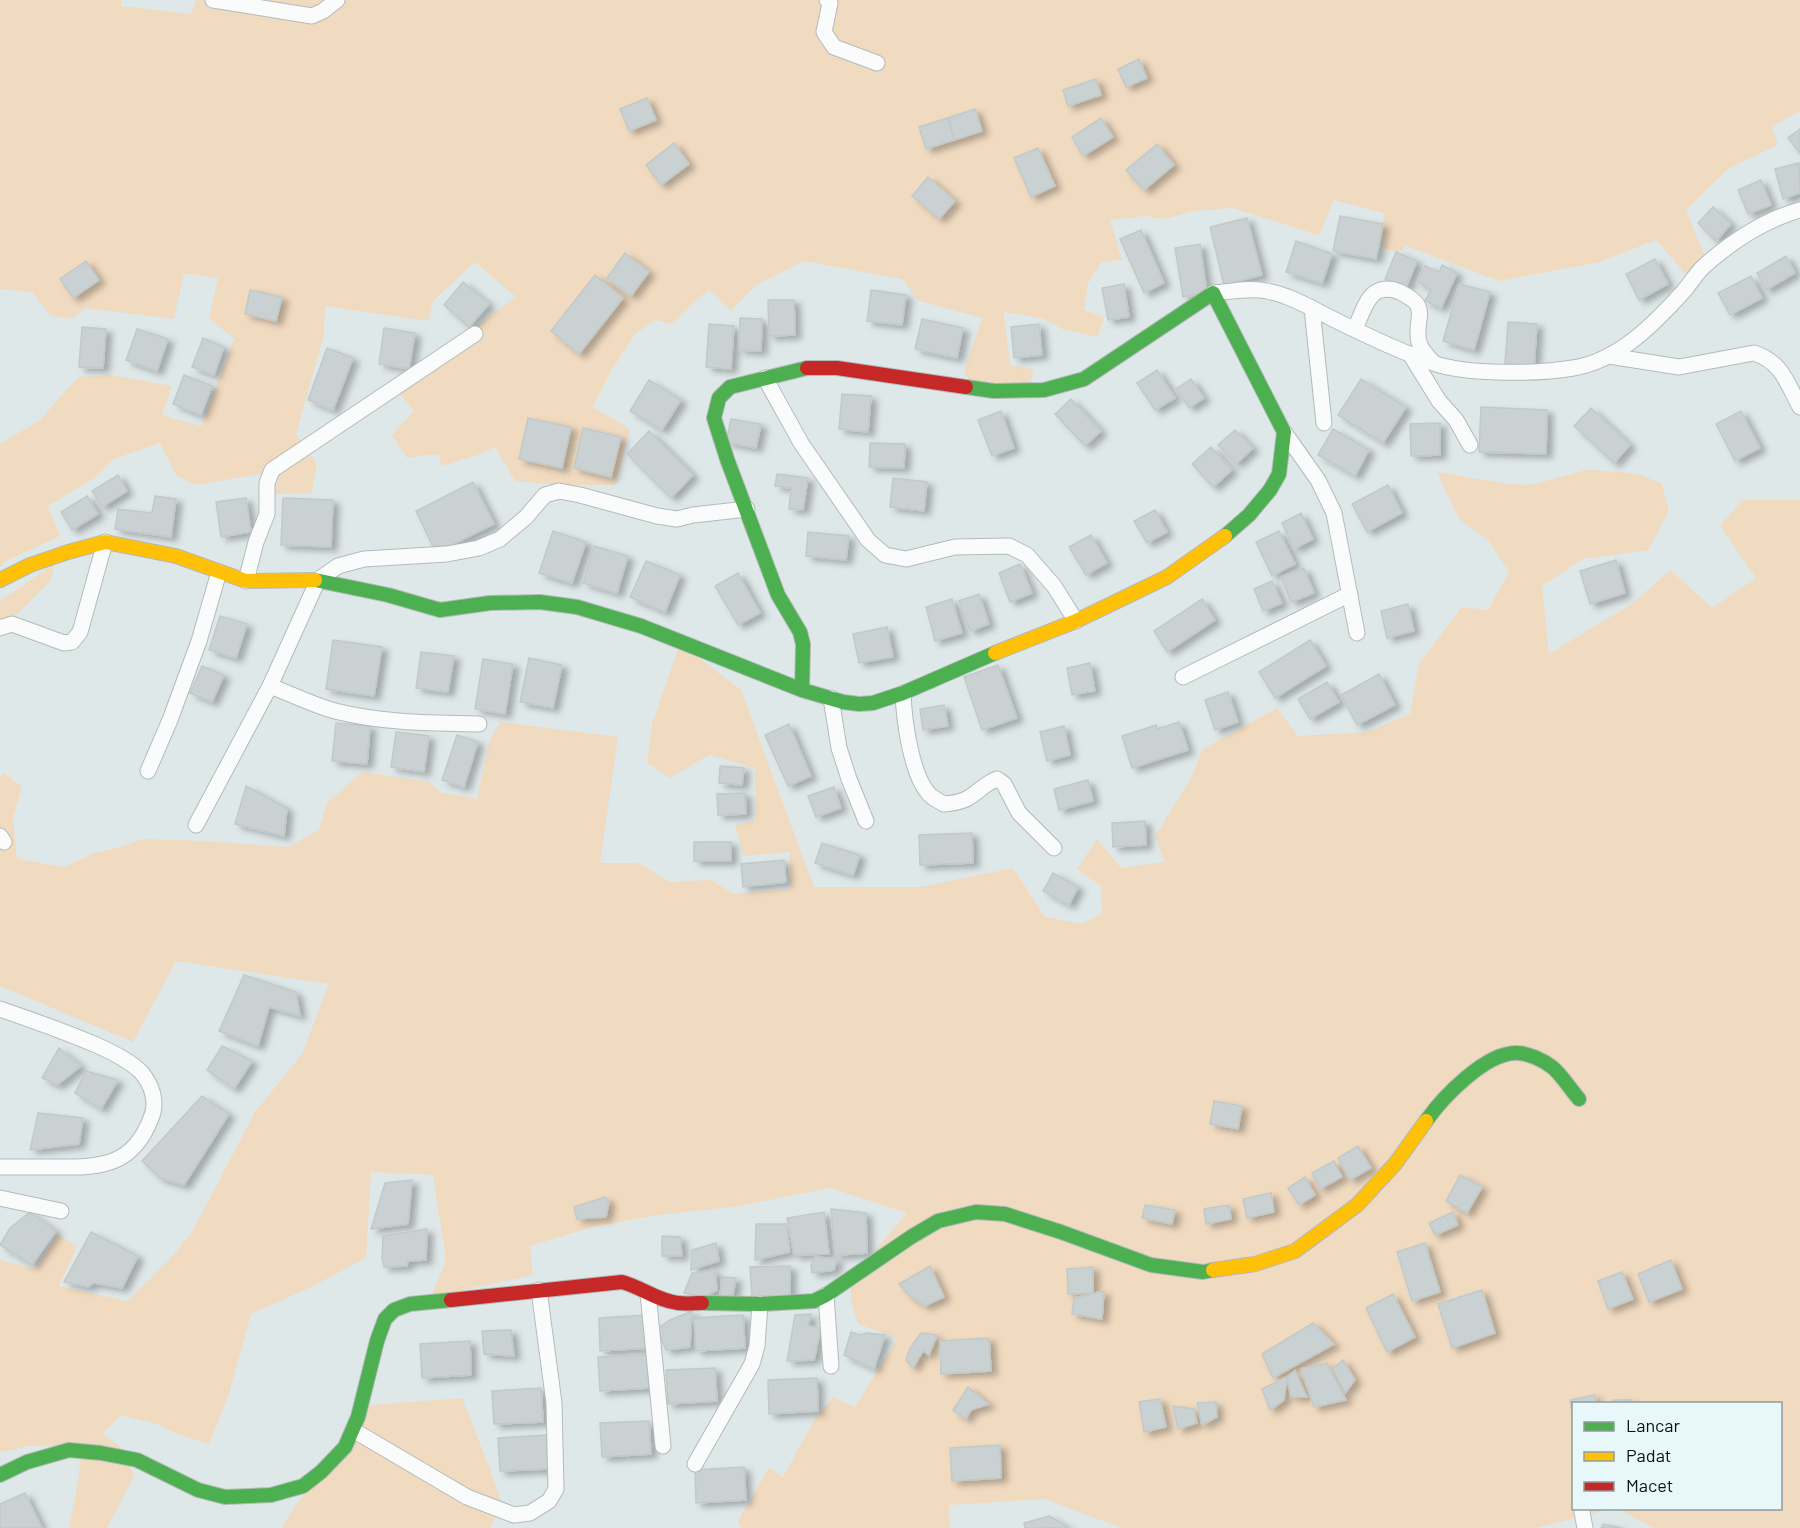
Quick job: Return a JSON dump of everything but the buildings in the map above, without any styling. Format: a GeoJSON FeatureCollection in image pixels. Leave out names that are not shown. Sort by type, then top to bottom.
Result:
{"type":"FeatureCollection","features":[{"type":"Feature","properties":{"kind":"street"},"geometry":{"type":"LineString","coordinates":[[213,0],[312,16],[337,0]]}},
{"type":"Feature","properties":{"kind":"street"},"geometry":{"type":"LineString","coordinates":[[827,0],[830,3],[824,32],[834,47],[877,63]]}},
{"type":"Feature","properties":{"kind":"street"},"geometry":{"type":"LineString","coordinates":[[802,690],[803,644],[800,632],[778,595],[714,418],[719,398],[730,387],[808,368],[837,368],[994,391],[1044,390],[1084,379],[1213,293],[1254,289],[1285,296],[1435,364],[1479,371],[1539,372],[1574,368],[1609,356],[1651,325],[1701,269],[1727,248],[1775,218],[1800,210]]}},
{"type":"Feature","properties":{"kind":"street"},"geometry":{"type":"LineString","coordinates":[[1355,329],[1371,294],[1380,288],[1403,293],[1418,304],[1420,313],[1417,338],[1419,345],[1435,364]]}},
{"type":"Feature","properties":{"kind":"street"},"geometry":{"type":"LineString","coordinates":[[1213,293],[1284,432],[1318,480],[1334,513],[1357,633]]}},
{"type":"Feature","properties":{"kind":"street"},"geometry":{"type":"LineString","coordinates":[[1312,308],[1324,423]]}},
{"type":"Feature","properties":{"kind":"street"},"geometry":{"type":"LineString","coordinates":[[246,581],[256,542],[267,514],[267,483],[272,470],[475,334]]}},
{"type":"Feature","properties":{"kind":"street"},"geometry":{"type":"LineString","coordinates":[[1609,356],[1679,367],[1754,353],[1765,357],[1777,366],[1800,407]]}},
{"type":"Feature","properties":{"kind":"street"},"geometry":{"type":"LineString","coordinates":[[1410,354],[1439,401],[1456,420],[1470,445]]}},
{"type":"Feature","properties":{"kind":"street"},"geometry":{"type":"LineString","coordinates":[[765,378],[801,443],[868,540],[885,555],[906,559],[955,547],[1009,546],[1027,555],[1054,586],[1076,621]]}},
{"type":"Feature","properties":{"kind":"street"},"geometry":{"type":"LineString","coordinates":[[0,580],[30,565],[105,543],[176,556],[246,581],[318,580],[388,595],[440,610],[490,603],[540,602],[577,607],[641,626],[802,690],[843,702],[873,703],[903,693],[1076,621],[1167,577],[1217,543],[1249,515],[1270,490],[1279,474],[1284,432]]}},
{"type":"Feature","properties":{"kind":"street"},"geometry":{"type":"LineString","coordinates":[[196,825],[270,686],[318,580],[338,566],[364,559],[447,554],[479,548],[500,539],[526,517],[545,495],[559,491],[677,519],[747,509]]}},
{"type":"Feature","properties":{"kind":"street"},"geometry":{"type":"LineString","coordinates":[[0,628],[12,624],[64,643],[72,642],[80,632],[105,543]]}},
{"type":"Feature","properties":{"kind":"street"},"geometry":{"type":"LineString","coordinates":[[148,771],[170,720],[199,641],[219,572]]}},
{"type":"Feature","properties":{"kind":"street"},"geometry":{"type":"LineString","coordinates":[[1183,677],[1350,594]]}},
{"type":"Feature","properties":{"kind":"street"},"geometry":{"type":"LineString","coordinates":[[270,686],[333,710],[354,715],[408,723],[479,724]]}},
{"type":"Feature","properties":{"kind":"street"},"geometry":{"type":"LineString","coordinates":[[903,693],[904,714],[915,768],[928,794],[944,804],[960,802],[989,782],[998,779],[1004,784],[1019,813],[1054,848]]}},
{"type":"Feature","properties":{"kind":"street"},"geometry":{"type":"LineString","coordinates":[[831,698],[839,748],[866,821]]}},
{"type":"Feature","properties":{"kind":"street"},"geometry":{"type":"LineString","coordinates":[[0,1009],[62,1030],[114,1053],[140,1072],[151,1086],[155,1109],[146,1132],[131,1150],[110,1163],[90,1168],[0,1167]]}},
{"type":"Feature","properties":{"kind":"street"},"geometry":{"type":"LineString","coordinates":[[0,1474],[27,1462],[69,1450],[137,1460],[198,1490],[225,1497],[271,1495],[303,1486],[321,1472],[345,1447],[358,1417],[377,1341],[385,1319],[394,1310],[410,1304],[622,1282],[676,1303],[760,1304],[814,1301],[938,1221],[976,1212],[1005,1214],[1151,1265],[1203,1272],[1256,1264],[1295,1251],[1357,1205],[1395,1164],[1429,1117],[1467,1076],[1485,1064],[1517,1053],[1534,1058],[1552,1067],[1579,1099]]}},
{"type":"Feature","properties":{"kind":"street"},"geometry":{"type":"LineString","coordinates":[[0,1198],[61,1211]]}},
{"type":"Feature","properties":{"kind":"street"},"geometry":{"type":"LineString","coordinates":[[353,1431],[467,1497],[514,1515],[530,1513],[549,1502],[556,1489],[554,1403],[539,1290]]}},
{"type":"Feature","properties":{"kind":"street"},"geometry":{"type":"LineString","coordinates":[[648,1293],[663,1446]]}},
{"type":"Feature","properties":{"kind":"street"},"geometry":{"type":"LineString","coordinates":[[826,1295],[831,1366]]}},
{"type":"Feature","properties":{"kind":"street"},"geometry":{"type":"LineString","coordinates":[[695,1464],[753,1364],[757,1346],[760,1304]]}},
{"type":"Feature","properties":{"kind":"street"},"geometry":{"type":"LineString","coordinates":[[1582,1512],[1585,1528]]}},
{"type":"Feature","properties":{"kind":"shaded area"},"geometry":{"type":"Polygon","coordinates":[[[0,0],[121,0],[121,6],[191,14],[196,0],[1800,0],[1800,111],[1772,126],[1778,145],[1729,168],[1686,210],[1706,259],[1690,279],[1656,240],[1600,262],[1499,281],[1406,246],[1398,253],[1381,247],[1384,213],[1334,200],[1319,235],[1232,208],[1194,211],[1165,219],[1145,216],[1110,220],[1122,260],[1102,262],[1088,283],[1084,310],[1104,317],[1098,337],[1062,329],[1044,319],[1004,312],[1010,365],[1033,369],[1030,390],[972,385],[964,372],[982,318],[919,301],[902,279],[804,261],[756,285],[731,311],[709,289],[671,324],[655,320],[635,334],[611,371],[593,407],[630,429],[616,485],[560,485],[515,481],[495,447],[481,454],[442,466],[438,454],[407,458],[392,435],[414,411],[397,390],[445,348],[516,297],[475,262],[433,301],[429,321],[325,306],[324,335],[296,434],[317,465],[311,494],[277,494],[266,473],[195,485],[176,475],[160,443],[114,459],[91,480],[48,506],[60,536],[6,561],[0,567],[0,444],[40,420],[78,377],[110,375],[172,386],[162,415],[201,426],[234,339],[209,318],[218,278],[184,273],[174,319],[86,308],[73,318],[51,316],[32,292],[0,289],[0,0]]]}},
{"type":"Feature","properties":{"kind":"shaded area"},"geometry":{"type":"Polygon","coordinates":[[[1586,470],[1641,475],[1662,484],[1669,510],[1648,550],[1583,559],[1542,586],[1549,654],[1633,603],[1670,570],[1712,608],[1756,578],[1720,526],[1742,500],[1800,500],[1800,1528],[1654,1528],[1619,1510],[1782,1510],[1782,1402],[1572,1402],[1572,1510],[1607,1510],[1536,1528],[1121,1528],[1045,1499],[949,1505],[950,1528],[741,1528],[738,1521],[769,1468],[783,1477],[814,1420],[833,1397],[855,1407],[898,1338],[858,1324],[851,1301],[851,1279],[907,1213],[830,1188],[739,1206],[651,1216],[589,1228],[530,1246],[533,1275],[431,1297],[446,1261],[433,1175],[371,1172],[366,1258],[315,1285],[251,1314],[228,1397],[209,1444],[177,1434],[160,1425],[121,1415],[103,1434],[122,1448],[134,1476],[107,1528],[69,1528],[82,1446],[29,1446],[0,1452],[0,1260],[35,1269],[58,1234],[77,1247],[59,1286],[127,1301],[168,1261],[191,1234],[255,1112],[302,1054],[329,984],[176,961],[133,1042],[0,986],[0,777],[4,773],[22,787],[13,817],[17,859],[64,867],[94,853],[143,839],[288,847],[319,830],[327,803],[362,772],[430,782],[439,792],[477,799],[490,739],[501,722],[618,737],[600,863],[639,863],[669,882],[712,880],[733,894],[790,889],[790,852],[744,856],[735,825],[756,820],[755,768],[709,755],[670,778],[647,763],[652,724],[680,644],[741,690],[814,887],[921,887],[1013,868],[1045,917],[1081,924],[1102,914],[1101,886],[1077,869],[1097,839],[1121,868],[1165,862],[1155,836],[1191,778],[1203,749],[1277,708],[1298,736],[1367,732],[1410,714],[1419,663],[1462,607],[1488,610],[1509,572],[1488,540],[1459,519],[1437,472],[1508,484],[1531,485],[1586,470]]]}},
{"type":"Feature","properties":{"kind":"shaded area"},"geometry":{"type":"Polygon","coordinates":[[[54,564],[51,580],[12,619],[0,635],[0,601],[54,564]]]}},
{"type":"Feature","properties":{"kind":"shaded area"},"geometry":{"type":"Polygon","coordinates":[[[462,1398],[502,1506],[490,1528],[281,1528],[335,1448],[360,1406],[462,1398]]]}},
{"type":"Feature","properties":{"kind":"traffic: fast"},"geometry":{"type":"LineString","coordinates":[[966,387],[994,391],[1044,390],[1084,379],[1213,293],[1284,432],[1279,474],[1270,490],[1249,515],[1225,536]]}},
{"type":"Feature","properties":{"kind":"traffic: fast"},"geometry":{"type":"LineString","coordinates":[[802,690],[803,644],[800,632],[778,595],[714,418],[719,398],[730,387],[807,368]]}},
{"type":"Feature","properties":{"kind":"traffic: fast"},"geometry":{"type":"LineString","coordinates":[[315,580],[388,595],[440,610],[490,603],[540,602],[577,607],[641,626],[802,690],[843,702],[859,704],[873,703],[903,693],[995,653]]}},
{"type":"Feature","properties":{"kind":"traffic: fast"},"geometry":{"type":"LineString","coordinates":[[1426,1121],[1443,1100],[1479,1068],[1492,1060],[1517,1053],[1531,1056],[1552,1067],[1579,1099]]}},
{"type":"Feature","properties":{"kind":"traffic: fast"},"geometry":{"type":"LineString","coordinates":[[702,1303],[760,1304],[814,1301],[938,1221],[976,1212],[1005,1214],[1151,1265],[1203,1272],[1213,1270]]}},
{"type":"Feature","properties":{"kind":"traffic: fast"},"geometry":{"type":"LineString","coordinates":[[0,1475],[27,1462],[69,1450],[137,1460],[198,1490],[225,1497],[271,1495],[303,1486],[321,1472],[345,1447],[358,1417],[377,1341],[385,1319],[394,1310],[410,1304],[451,1300]]}},
{"type":"Feature","properties":{"kind":"traffic: slow"},"geometry":{"type":"LineString","coordinates":[[995,653],[1076,621],[1167,577],[1225,536]]}},
{"type":"Feature","properties":{"kind":"traffic: slow"},"geometry":{"type":"LineString","coordinates":[[0,580],[30,565],[105,542],[176,556],[246,581],[315,580]]}},
{"type":"Feature","properties":{"kind":"traffic: slow"},"geometry":{"type":"LineString","coordinates":[[1213,1270],[1255,1264],[1295,1251],[1357,1205],[1395,1164],[1426,1121]]}},
{"type":"Feature","properties":{"kind":"traffic: jam"},"geometry":{"type":"LineString","coordinates":[[807,368],[837,368],[966,387]]}},
{"type":"Feature","properties":{"kind":"traffic: jam"},"geometry":{"type":"LineString","coordinates":[[451,1300],[622,1282],[671,1302],[702,1303]]}}]}
